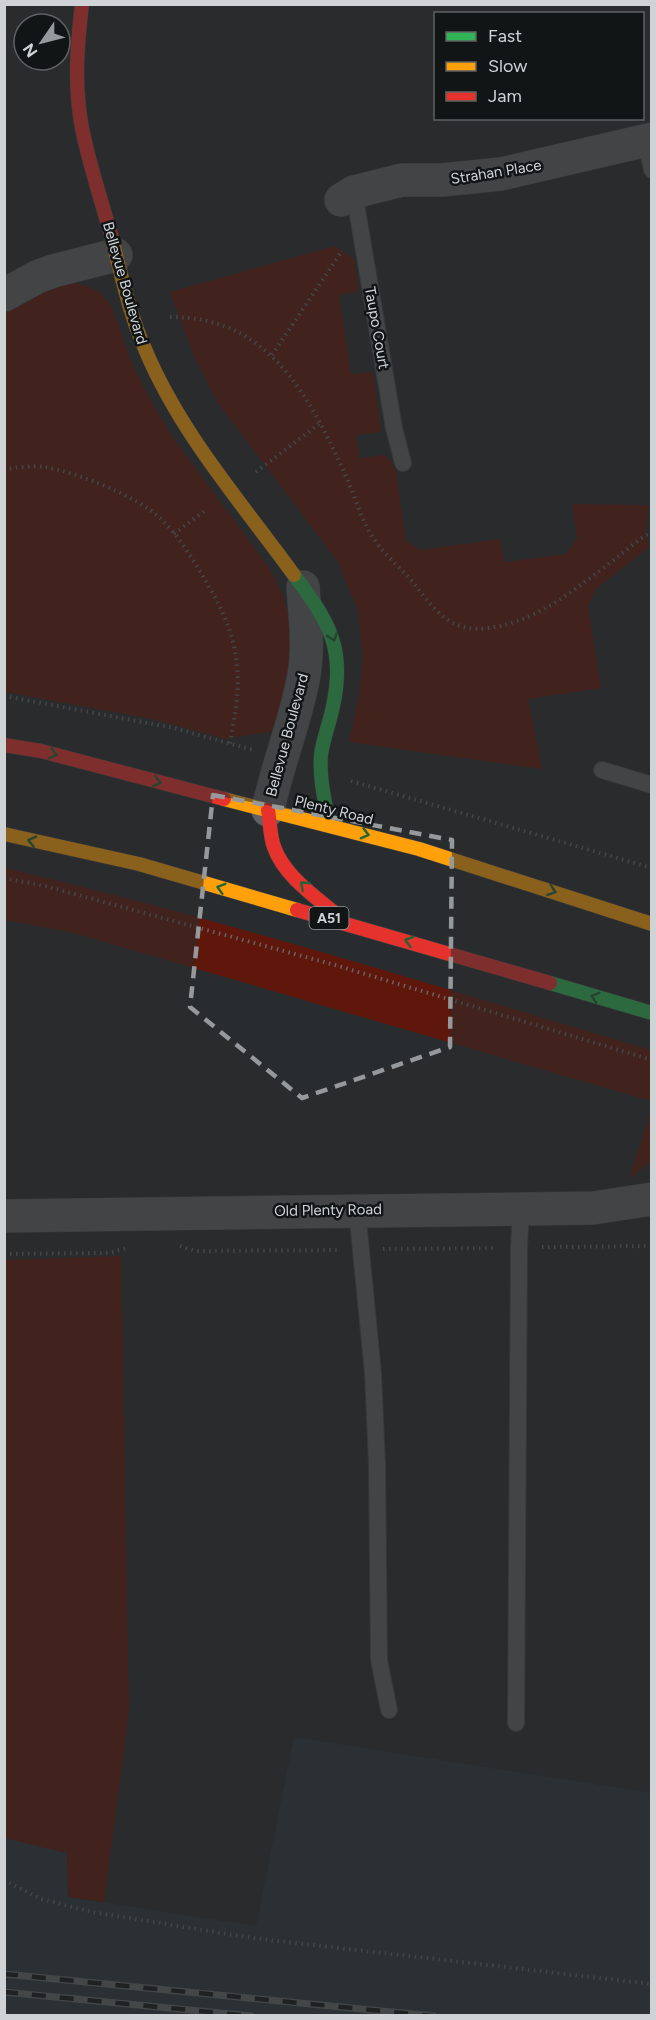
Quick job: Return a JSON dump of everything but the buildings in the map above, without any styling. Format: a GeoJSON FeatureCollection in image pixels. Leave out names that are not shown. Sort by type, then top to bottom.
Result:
{"type":"FeatureCollection","features":[{"type":"Feature","properties":{"kind":"main road","name":"Bellevue Boulevard"},"geometry":{"type":"LineString","coordinates":[[82,4],[77,45],[77,83],[82,128],[135,325],[146,355],[166,397],[191,437],[303,587],[330,628],[337,650],[338,685],[321,756],[321,772],[329,824]]}},
{"type":"Feature","properties":{"kind":"main road","name":"Plenty Road"},"geometry":{"type":"LineString","coordinates":[[4,745],[41,751],[329,824],[516,879],[651,924]]}},
{"type":"Feature","properties":{"kind":"main road"},"geometry":{"type":"LineString","coordinates":[[268,810],[274,845],[279,858],[292,874],[348,924]]}},
{"type":"Feature","properties":{"kind":"main road","name":"A51"},"geometry":{"type":"LineString","coordinates":[[4,834],[139,864],[651,1013]]}},
{"type":"Feature","properties":{"kind":"street","name":"Strahan Place"},"geometry":{"type":"LineString","coordinates":[[347,196],[402,180],[442,180],[501,174],[650,150]]}},
{"type":"Feature","properties":{"kind":"street"},"geometry":{"type":"LineString","coordinates":[[4,295],[53,272],[116,255]]}},
{"type":"Feature","properties":{"kind":"street","name":"Bellevue Boulevard"},"geometry":{"type":"LineString","coordinates":[[268,810],[304,674],[307,651],[303,587]]}},
{"type":"Feature","properties":{"kind":"street","name":"Old Plenty Road"},"geometry":{"type":"LineString","coordinates":[[4,1216],[593,1208],[651,1199]]}},
{"type":"Feature","properties":{"kind":"lane","name":"Taupo Court"},"geometry":{"type":"LineString","coordinates":[[347,196],[402,463]]}},
{"type":"Feature","properties":{"kind":"lane"},"geometry":{"type":"LineString","coordinates":[[602,770],[651,785]]}},
{"type":"Feature","properties":{"kind":"lane"},"geometry":{"type":"LineString","coordinates":[[516,1723],[521,1208]]}},
{"type":"Feature","properties":{"kind":"lane"},"geometry":{"type":"LineString","coordinates":[[357,1210],[373,1373],[377,1464],[379,1660],[389,1710]]}},
{"type":"Feature","properties":{"kind":"path"},"geometry":{"type":"LineString","coordinates":[[272,355],[346,246]]}},
{"type":"Feature","properties":{"kind":"path"},"geometry":{"type":"LineString","coordinates":[[170,318],[189,317],[230,328],[272,355],[298,384],[335,453],[370,534],[438,614],[453,624],[472,628],[489,628],[531,615],[557,602],[651,532]]}},
{"type":"Feature","properties":{"kind":"path"},"geometry":{"type":"LineString","coordinates":[[4,469],[44,466],[122,493],[161,518],[200,571],[219,602],[232,636],[237,666],[237,696],[230,744],[174,728],[4,696]]}},
{"type":"Feature","properties":{"kind":"path"},"geometry":{"type":"LineString","coordinates":[[321,772],[651,868]]}},
{"type":"Feature","properties":{"kind":"path"},"geometry":{"type":"LineString","coordinates":[[4,878],[45,886],[324,962],[651,1060]]}},
{"type":"Feature","properties":{"kind":"path"},"geometry":{"type":"LineString","coordinates":[[174,1244],[196,1251],[651,1246]]}},
{"type":"Feature","properties":{"kind":"path"},"geometry":{"type":"LineString","coordinates":[[4,1254],[114,1252],[133,1246]]}},
{"type":"Feature","properties":{"kind":"path"},"geometry":{"type":"LineString","coordinates":[[4,1880],[41,1899],[67,1907],[252,1938],[651,1984]]}},
{"type":"Feature","properties":{"kind":"highlighted area"},"geometry":{"type":"Polygon","coordinates":[[[213,795],[452,840],[450,1047],[302,1098],[190,1007],[213,795]]]}},
{"type":"Feature","properties":{"kind":"shaded area"},"geometry":{"type":"Polygon","coordinates":[[[335,246],[354,259],[359,291],[339,295],[351,374],[373,372],[381,432],[356,435],[359,458],[385,455],[392,463],[396,472],[406,540],[420,550],[500,539],[504,562],[566,554],[577,538],[572,504],[648,505],[645,532],[649,547],[595,590],[588,607],[601,688],[528,699],[542,769],[349,742],[359,695],[363,658],[358,611],[338,562],[218,403],[195,359],[170,292],[335,246]]]}},
{"type":"Feature","properties":{"kind":"shaded area"},"geometry":{"type":"Polygon","coordinates":[[[70,282],[88,286],[101,293],[111,305],[130,359],[149,398],[171,435],[269,568],[282,593],[291,624],[295,656],[275,731],[225,739],[152,719],[5,692],[5,310],[41,290],[70,282]]]}},
{"type":"Feature","properties":{"kind":"shaded area"},"geometry":{"type":"Polygon","coordinates":[[[5,868],[249,931],[651,1050],[651,1101],[70,932],[5,920],[5,868]]]}},
{"type":"Feature","properties":{"kind":"shaded area"},"geometry":{"type":"Polygon","coordinates":[[[651,1110],[651,1161],[629,1179],[651,1110]]]}},
{"type":"Feature","properties":{"kind":"shaded area"},"geometry":{"type":"Polygon","coordinates":[[[121,1256],[129,1711],[104,1902],[68,1897],[67,1853],[5,1838],[4,1260],[121,1256]]]}},
{"type":"Feature","properties":{"kind":"shaded area"},"geometry":{"type":"Polygon","coordinates":[[[294,1737],[651,1793],[651,2015],[5,2016],[5,1838],[67,1853],[68,1897],[256,1926],[294,1737]]]}},
{"type":"Feature","properties":{"kind":"railway"},"geometry":{"type":"LineString","coordinates":[[4,1974],[433,2016]]}},
{"type":"Feature","properties":{"kind":"railway"},"geometry":{"type":"LineString","coordinates":[[4,1992],[251,2016]]}},
{"type":"Feature","properties":{"kind":"traffic: fast"},"geometry":{"type":"LineString","coordinates":[[294,575],[325,621],[335,651],[336,685],[332,712],[322,749],[321,764],[329,824]]}},
{"type":"Feature","properties":{"kind":"traffic: fast"},"geometry":{"type":"LineString","coordinates":[[550,983],[652,1013]]}},
{"type":"Feature","properties":{"kind":"traffic: slow"},"geometry":{"type":"LineString","coordinates":[[111,235],[134,321],[159,380],[213,466],[294,575]]}},
{"type":"Feature","properties":{"kind":"traffic: slow"},"geometry":{"type":"LineString","coordinates":[[224,799],[419,849],[652,924]]}},
{"type":"Feature","properties":{"kind":"traffic: slow"},"geometry":{"type":"LineString","coordinates":[[4,834],[139,864],[297,910]]}},
{"type":"Feature","properties":{"kind":"traffic: jam"},"geometry":{"type":"LineString","coordinates":[[82,4],[77,66],[79,113],[88,155],[111,235]]}},
{"type":"Feature","properties":{"kind":"traffic: jam"},"geometry":{"type":"LineString","coordinates":[[4,745],[41,751],[224,799]]}},
{"type":"Feature","properties":{"kind":"traffic: jam"},"geometry":{"type":"LineString","coordinates":[[268,810],[273,843],[286,869],[342,919]]}},
{"type":"Feature","properties":{"kind":"traffic: jam"},"geometry":{"type":"LineString","coordinates":[[297,910],[550,983]]}}]}
